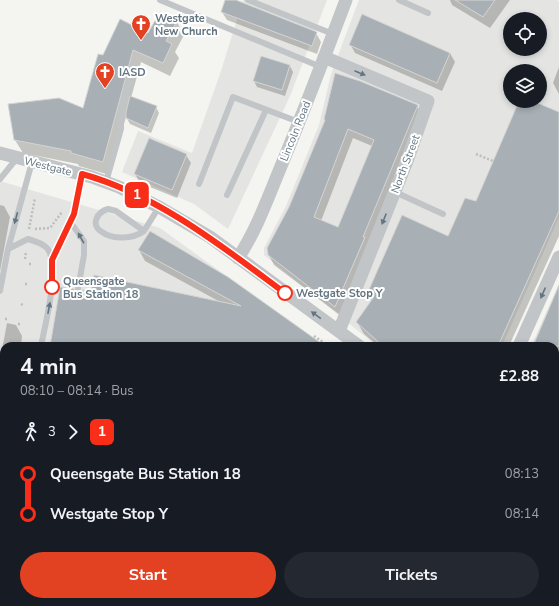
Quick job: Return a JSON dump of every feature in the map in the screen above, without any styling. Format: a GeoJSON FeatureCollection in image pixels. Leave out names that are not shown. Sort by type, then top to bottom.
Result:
{"type":"FeatureCollection","features":[{"type":"Feature","properties":{"kind":"street","name":"Lincoln Road"},"geometry":{"type":"LineString","coordinates":[[238,258],[247,244],[256,224],[299,122],[346,0]]}},
{"type":"Feature","properties":{"kind":"street","name":"North Street"},"geometry":{"type":"LineString","coordinates":[[323,62],[428,101],[407,161],[339,331]]}},
{"type":"Feature","properties":{"kind":"street","name":"Westgate"},"geometry":{"type":"LineString","coordinates":[[0,153],[82,174],[106,182],[160,207],[210,238],[354,342]]}},
{"type":"Feature","properties":{"kind":"street"},"geometry":{"type":"LineString","coordinates":[[521,342],[559,257]]}},
{"type":"Feature","properties":{"kind":"lane"},"geometry":{"type":"LineString","coordinates":[[160,0],[323,62]]}},
{"type":"Feature","properties":{"kind":"lane"},"geometry":{"type":"LineString","coordinates":[[248,0],[333,34]]}},
{"type":"Feature","properties":{"kind":"lane"},"geometry":{"type":"LineString","coordinates":[[399,0],[428,13]]}},
{"type":"Feature","properties":{"kind":"lane"},"geometry":{"type":"LineString","coordinates":[[106,182],[121,129],[121,112],[133,68]]}},
{"type":"Feature","properties":{"kind":"lane"},"geometry":{"type":"LineString","coordinates":[[199,184],[233,97],[299,122]]}},
{"type":"Feature","properties":{"kind":"lane"},"geometry":{"type":"LineString","coordinates":[[227,195],[266,110]]}},
{"type":"Feature","properties":{"kind":"lane"},"geometry":{"type":"LineString","coordinates":[[0,179],[17,158]]}},
{"type":"Feature","properties":{"kind":"lane"},"geometry":{"type":"LineString","coordinates":[[0,291],[8,249],[32,162]]}},
{"type":"Feature","properties":{"kind":"lane"},"geometry":{"type":"LineString","coordinates":[[52,260],[66,230],[71,223],[82,174]]}},
{"type":"Feature","properties":{"kind":"lane"},"geometry":{"type":"LineString","coordinates":[[395,192],[443,214]]}},
{"type":"Feature","properties":{"kind":"lane"},"geometry":{"type":"LineString","coordinates":[[144,231],[112,210],[108,209],[100,212],[96,219],[97,228],[103,233],[130,238],[144,231],[160,207]]}},
{"type":"Feature","properties":{"kind":"lane"},"geometry":{"type":"LineString","coordinates":[[71,223],[84,241],[84,255],[78,289]]}},
{"type":"Feature","properties":{"kind":"lane"},"geometry":{"type":"LineString","coordinates":[[8,249],[28,239],[42,244],[48,250],[52,260],[53,285],[42,342]]}},
{"type":"Feature","properties":{"kind":"path"},"geometry":{"type":"LineString","coordinates":[[476,154],[493,161]]}},
{"type":"Feature","properties":{"kind":"path"},"geometry":{"type":"LineString","coordinates":[[36,194],[29,230],[50,228],[62,211]]}},
{"type":"Feature","properties":{"kind":"path"},"geometry":{"type":"LineString","coordinates":[[314,336],[323,342]]}},
{"type":"Feature","properties":{"kind":"shaded area"},"geometry":{"type":"Polygon","coordinates":[[[243,0],[327,0],[290,96],[228,229],[194,204],[122,172],[138,131],[192,153],[221,71],[243,0]]]}},
{"type":"Feature","properties":{"kind":"shaded area"},"geometry":{"type":"Polygon","coordinates":[[[359,0],[557,0],[559,2],[559,217],[504,342],[372,342],[264,255],[264,248],[286,206],[319,125],[331,74],[359,0]]]}},
{"type":"Feature","properties":{"kind":"shaded area"},"geometry":{"type":"Polygon","coordinates":[[[0,181],[160,228],[317,342],[0,342],[0,181]]]}},
{"type":"Feature","properties":{"kind":"shaded area"},"geometry":{"type":"Polygon","coordinates":[[[559,284],[559,342],[533,342],[559,284]]]}},
{"type":"Feature","properties":{"kind":"building"},"geometry":{"type":"Polygon","coordinates":[[[225,0],[236,0],[317,32],[312,46],[221,12],[225,0]]]}},
{"type":"Feature","properties":{"kind":"building"},"geometry":{"type":"Polygon","coordinates":[[[455,0],[495,0],[483,17],[455,0]]]}},
{"type":"Feature","properties":{"kind":"building"},"geometry":{"type":"Polygon","coordinates":[[[160,12],[177,21],[166,41],[172,44],[163,63],[133,50],[103,162],[71,153],[71,151],[14,140],[8,104],[59,98],[83,108],[98,54],[103,55],[120,19],[148,33],[160,12]]]}},
{"type":"Feature","properties":{"kind":"building"},"geometry":{"type":"Polygon","coordinates":[[[362,14],[450,53],[437,83],[349,45],[362,14]]]}},
{"type":"Feature","properties":{"kind":"building"},"geometry":{"type":"Polygon","coordinates":[[[261,56],[290,65],[282,90],[253,81],[261,56]]]}},
{"type":"Feature","properties":{"kind":"building"},"geometry":{"type":"Polygon","coordinates":[[[335,73],[360,81],[418,105],[335,307],[268,255],[267,248],[289,207],[325,120],[335,73]],[[348,129],[314,217],[338,227],[374,140],[348,129]]]}},
{"type":"Feature","properties":{"kind":"building"},"geometry":{"type":"Polygon","coordinates":[[[130,96],[157,106],[148,128],[126,118],[130,96]]]}},
{"type":"Feature","properties":{"kind":"building"},"geometry":{"type":"Polygon","coordinates":[[[547,107],[559,112],[559,211],[500,342],[378,342],[356,322],[373,298],[367,294],[402,215],[448,236],[465,198],[476,201],[516,108],[547,107]]]}},
{"type":"Feature","properties":{"kind":"building"},"geometry":{"type":"Polygon","coordinates":[[[149,138],[187,154],[172,190],[134,174],[149,138]]]}},
{"type":"Feature","properties":{"kind":"building"},"geometry":{"type":"Polygon","coordinates":[[[150,231],[228,277],[319,342],[51,342],[60,287],[74,289],[75,292],[78,293],[82,290],[91,291],[94,275],[241,306],[138,250],[150,231]]]}},
{"type":"Feature","properties":{"kind":"building"},"geometry":{"type":"Polygon","coordinates":[[[559,285],[559,342],[535,342],[559,285]]]}},
{"type":"Feature","properties":{"kind":"bus line","name":"1"},"geometry":{"type":"LineString","coordinates":[[52,287],[52,260],[66,230],[71,223],[82,174],[119,187],[160,207],[210,238],[285,293]]}},
{"type":"Feature","properties":{"kind":"place","name":"Westgate New Church"},"geometry":{"type":"Point","coordinates":[141,41]}},
{"type":"Feature","properties":{"kind":"place","name":"IASD"},"geometry":{"type":"Point","coordinates":[105,89]}},
{"type":"Feature","properties":{"kind":"place","name":"Queensgate Bus Station 18"},"geometry":{"type":"Point","coordinates":[52,287]}},
{"type":"Feature","properties":{"kind":"place","name":"Westgate Stop Y"},"geometry":{"type":"Point","coordinates":[285,293]}}]}
